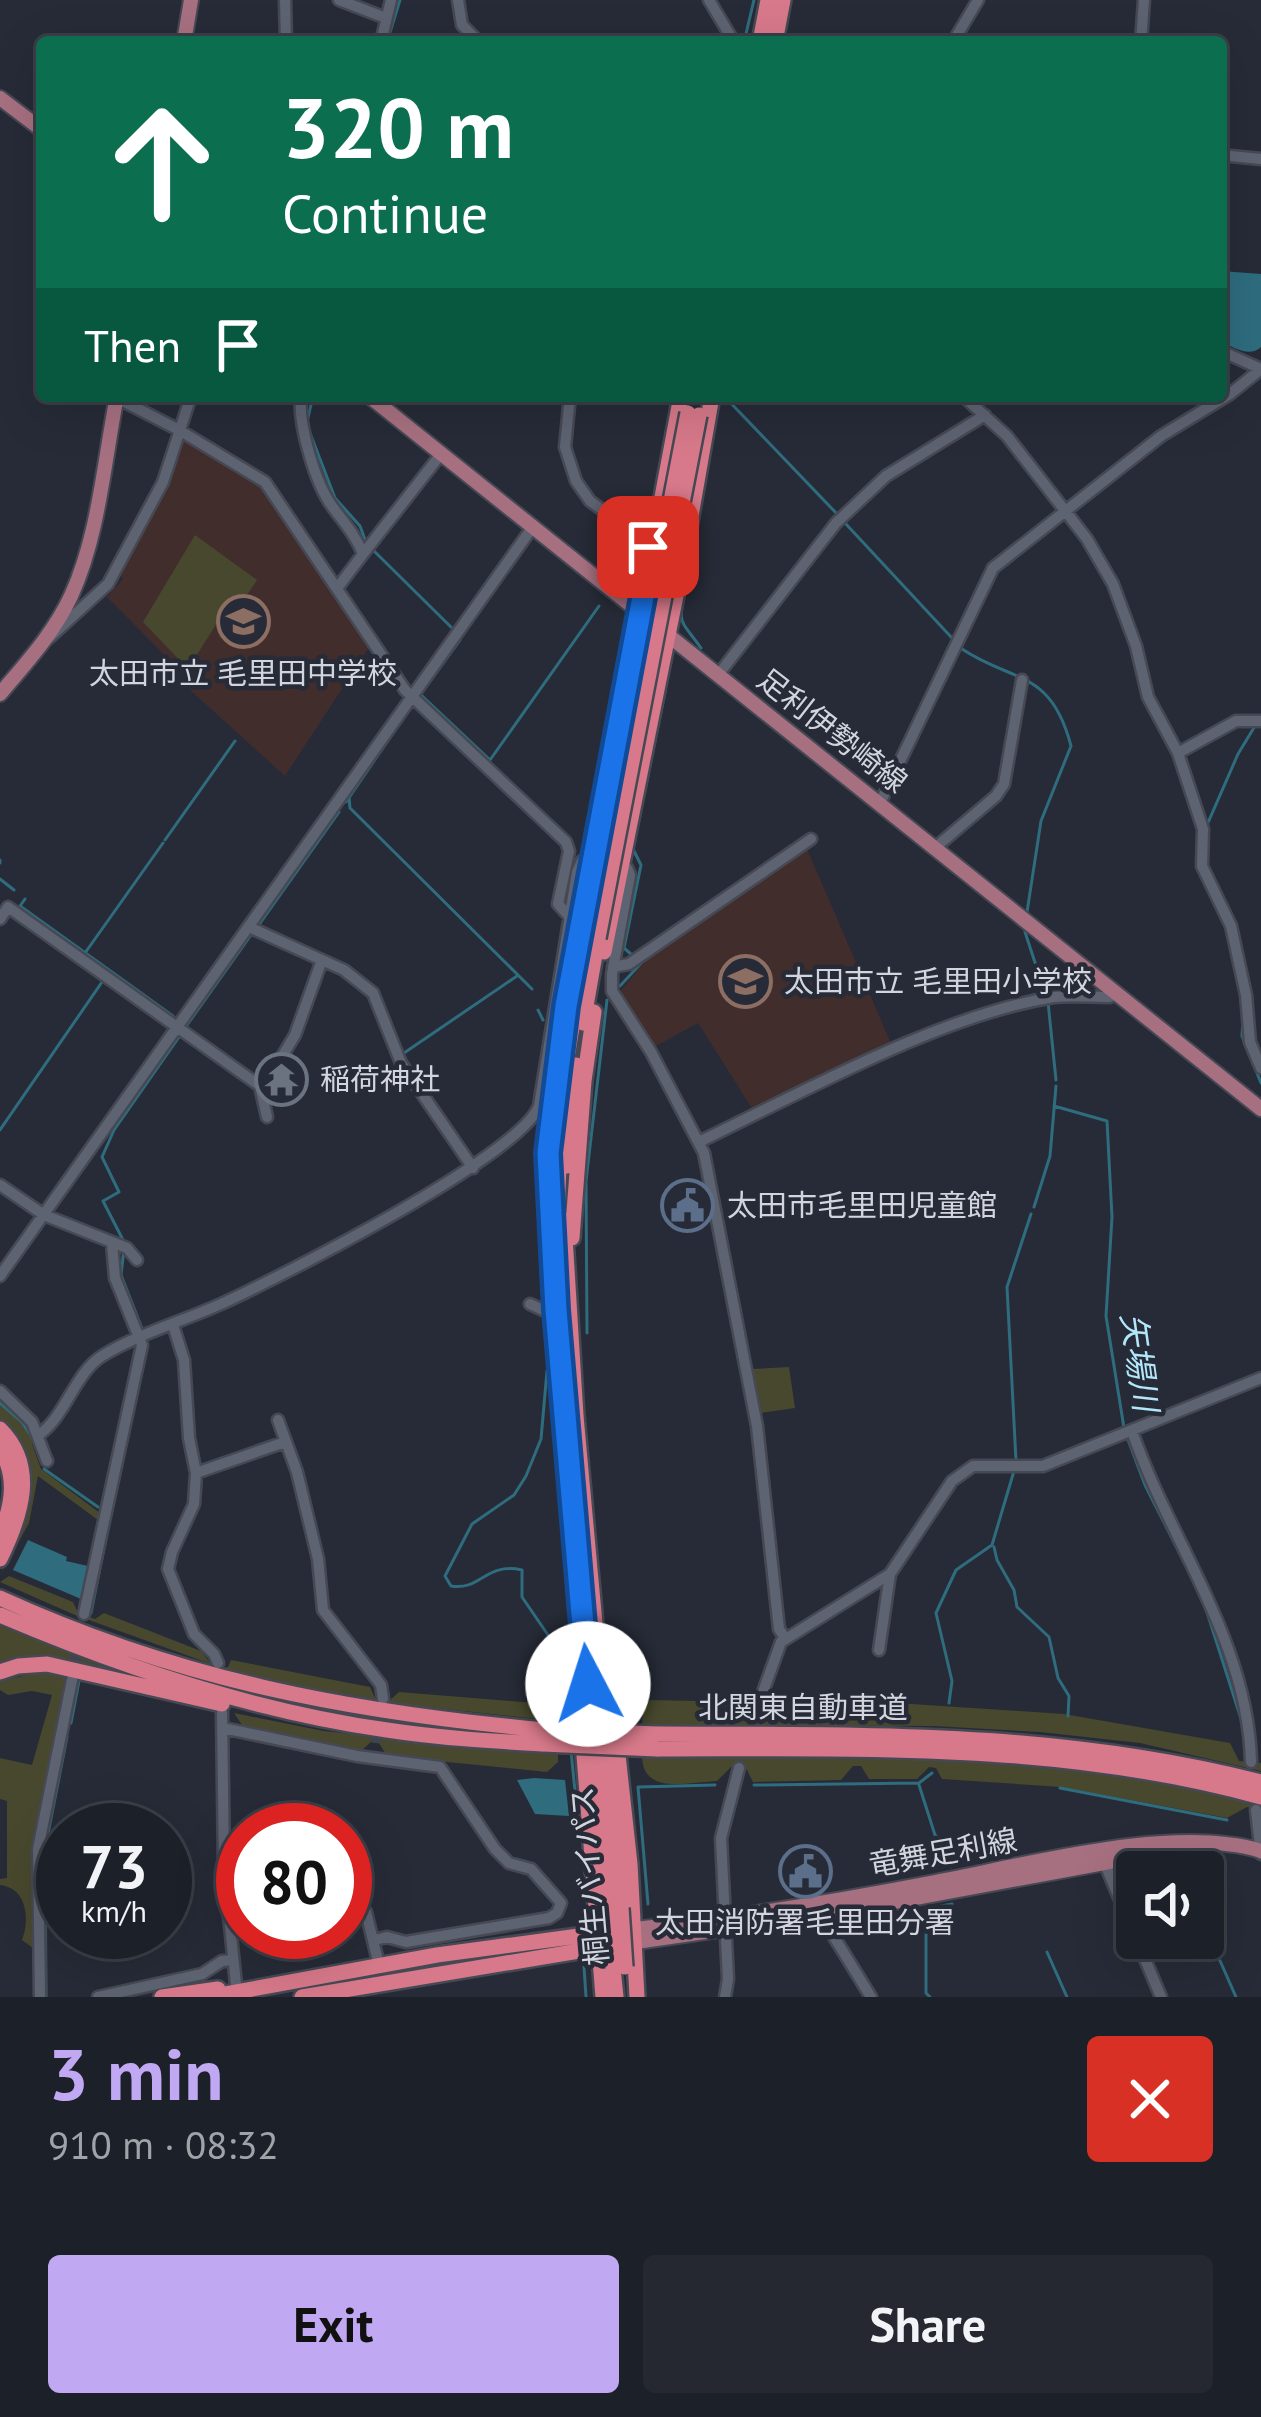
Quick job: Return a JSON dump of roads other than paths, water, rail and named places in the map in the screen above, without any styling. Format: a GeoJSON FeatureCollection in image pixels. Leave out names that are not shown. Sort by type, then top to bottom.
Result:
{"type":"FeatureCollection","features":[{"type":"Feature","properties":{"kind":"highway"},"geometry":{"type":"LineString","coordinates":[[761,36],[768,0]]}},
{"type":"Feature","properties":{"kind":"highway"},"geometry":{"type":"LineString","coordinates":[[776,36],[783,0]]}},
{"type":"Feature","properties":{"kind":"highway"},"geometry":{"type":"LineString","coordinates":[[554,1275],[547,1198],[554,1080],[680,402]]}},
{"type":"Feature","properties":{"kind":"highway"},"geometry":{"type":"LineString","coordinates":[[566,1293],[584,1081],[620,866],[668,634],[690,560],[706,402]]}},
{"type":"Feature","properties":{"kind":"highway","name":"桐生バイパス"},"geometry":{"type":"LineString","coordinates":[[582,1557],[554,1275],[561,1102],[693,408]]}},
{"type":"Feature","properties":{"kind":"highway","name":"桐生バイパス"},"geometry":{"type":"LineString","coordinates":[[592,937],[568,1138],[566,1293],[609,1910],[628,1997]]}},
{"type":"Feature","properties":{"kind":"highway"},"geometry":{"type":"LineString","coordinates":[[0,1429],[13,1444],[23,1474],[18,1516],[0,1559]]}},
{"type":"Feature","properties":{"kind":"highway"},"geometry":{"type":"LineString","coordinates":[[0,1448],[9,1463],[13,1490],[0,1536]]}},
{"type":"Feature","properties":{"kind":"highway"},"geometry":{"type":"LineString","coordinates":[[582,1557],[575,1681],[609,1910],[599,1941],[603,1997]]}},
{"type":"Feature","properties":{"kind":"highway"},"geometry":{"type":"LineString","coordinates":[[582,1557],[599,1589],[605,1636],[636,1935],[637,1997]]}},
{"type":"Feature","properties":{"kind":"highway","name":"北関東自動車道"},"geometry":{"type":"LineString","coordinates":[[0,1593],[129,1651],[306,1700],[544,1737]]}},
{"type":"Feature","properties":{"kind":"highway","name":"北関東自動車道"},"geometry":{"type":"LineString","coordinates":[[0,1615],[150,1673],[361,1726],[1004,1754],[1154,1772],[1258,1803]]}},
{"type":"Feature","properties":{"kind":"highway"},"geometry":{"type":"LineString","coordinates":[[0,1672],[47,1664],[291,1719],[361,1726]]}},
{"type":"Feature","properties":{"kind":"highway","name":"北関東自動車道"},"geometry":{"type":"LineString","coordinates":[[657,1741],[888,1734],[1032,1742],[1132,1754],[1261,1782]]}},
{"type":"Feature","properties":{"kind":"highway"},"geometry":{"type":"LineString","coordinates":[[437,1955],[583,1925],[609,1910]]}},
{"type":"Feature","properties":{"kind":"highway"},"geometry":{"type":"LineString","coordinates":[[302,1997],[636,1935]]}},
{"type":"Feature","properties":{"kind":"highway"},"geometry":{"type":"LineString","coordinates":[[209,1997],[437,1955],[599,1941]]}},
{"type":"Feature","properties":{"kind":"highway","name":"桐生バイパス"},"geometry":{"type":"LineString","coordinates":[[616,1997],[619,1967]]}},
{"type":"Feature","properties":{"kind":"highway"},"geometry":{"type":"LineString","coordinates":[[162,1997],[212,1989],[237,1994]]}},
{"type":"Feature","properties":{"kind":"main road"},"geometry":{"type":"LineString","coordinates":[[185,36],[191,0]]}},
{"type":"Feature","properties":{"kind":"main road"},"geometry":{"type":"LineString","coordinates":[[0,98],[36,125]]}},
{"type":"Feature","properties":{"kind":"main road"},"geometry":{"type":"LineString","coordinates":[[1,692],[46,638],[81,571],[116,402]]}},
{"type":"Feature","properties":{"kind":"main road","name":"足利伊勢崎線"},"geometry":{"type":"LineString","coordinates":[[376,402],[1261,1108]]}},
{"type":"Feature","properties":{"kind":"main road","name":"竜舞足利線"},"geometry":{"type":"LineString","coordinates":[[636,1935],[1139,1856],[1185,1850],[1261,1853]]}},
{"type":"Feature","properties":{"kind":"street"},"geometry":{"type":"LineString","coordinates":[[285,0],[286,36]]}},
{"type":"Feature","properties":{"kind":"street"},"geometry":{"type":"LineString","coordinates":[[339,0],[386,18]]}},
{"type":"Feature","properties":{"kind":"street"},"geometry":{"type":"LineString","coordinates":[[382,36],[391,0]]}},
{"type":"Feature","properties":{"kind":"street"},"geometry":{"type":"LineString","coordinates":[[458,0],[462,25],[473,36]]}},
{"type":"Feature","properties":{"kind":"street"},"geometry":{"type":"LineString","coordinates":[[709,0],[730,36]]}},
{"type":"Feature","properties":{"kind":"street"},"geometry":{"type":"LineString","coordinates":[[957,36],[978,0]]}},
{"type":"Feature","properties":{"kind":"street"},"geometry":{"type":"LineString","coordinates":[[1141,36],[1144,0]]}},
{"type":"Feature","properties":{"kind":"street"},"geometry":{"type":"LineString","coordinates":[[1227,156],[1261,159]]}},
{"type":"Feature","properties":{"kind":"street"},"geometry":{"type":"LineString","coordinates":[[1227,354],[1261,368],[1227,396]]}},
{"type":"Feature","properties":{"kind":"street"},"geometry":{"type":"LineString","coordinates":[[126,402],[265,482],[415,698],[566,842],[558,904],[568,916]]}},
{"type":"Feature","properties":{"kind":"street"},"geometry":{"type":"LineString","coordinates":[[46,638],[61,630],[108,584],[151,510],[189,402]]}},
{"type":"Feature","properties":{"kind":"street"},"geometry":{"type":"LineString","coordinates":[[301,402],[301,426],[329,503],[367,549]]}},
{"type":"Feature","properties":{"kind":"street"},"geometry":{"type":"LineString","coordinates":[[569,402],[565,447],[576,482],[590,501],[626,524],[652,549],[690,560]]}},
{"type":"Feature","properties":{"kind":"street"},"geometry":{"type":"LineString","coordinates":[[970,402],[1007,436],[1065,510],[1113,584],[1136,646],[1148,697],[1178,753],[1203,829],[1204,873],[1231,926],[1246,994],[1250,1042],[1261,1068]]}},
{"type":"Feature","properties":{"kind":"street"},"geometry":{"type":"LineString","coordinates":[[880,803],[993,568],[1161,436],[1217,402]]}},
{"type":"Feature","properties":{"kind":"street"},"geometry":{"type":"LineString","coordinates":[[718,675],[836,523],[886,476],[985,415]]}},
{"type":"Feature","properties":{"kind":"street"},"geometry":{"type":"LineString","coordinates":[[338,587],[441,454]]}},
{"type":"Feature","properties":{"kind":"street"},"geometry":{"type":"LineString","coordinates":[[0,1276],[415,698],[532,527]]}},
{"type":"Feature","properties":{"kind":"street"},"geometry":{"type":"LineString","coordinates":[[936,847],[1004,784],[1022,680]]}},
{"type":"Feature","properties":{"kind":"street"},"geometry":{"type":"LineString","coordinates":[[1178,753],[1236,721],[1259,721]]}},
{"type":"Feature","properties":{"kind":"street"},"geometry":{"type":"LineString","coordinates":[[613,967],[629,964],[811,839]]}},
{"type":"Feature","properties":{"kind":"street"},"geometry":{"type":"LineString","coordinates":[[40,1434],[96,1361],[287,1270],[473,1168],[532,1120],[539,1106],[580,863],[592,860],[620,866],[630,875],[612,991],[701,1141],[757,1426],[779,1629],[785,1638]]}},
{"type":"Feature","properties":{"kind":"street"},"geometry":{"type":"LineString","coordinates":[[0,919],[8,907],[260,1086],[267,1117]]}},
{"type":"Feature","properties":{"kind":"street"},"geometry":{"type":"LineString","coordinates":[[249,928],[344,970],[374,994],[401,1063],[473,1168]]}},
{"type":"Feature","properties":{"kind":"street"},"geometry":{"type":"LineString","coordinates":[[260,1086],[296,1035],[322,960]]}},
{"type":"Feature","properties":{"kind":"street"},"geometry":{"type":"LineString","coordinates":[[701,1141],[916,1041],[1047,999],[1110,997],[1116,992]]}},
{"type":"Feature","properties":{"kind":"street"},"geometry":{"type":"LineString","coordinates":[[0,1185],[44,1215],[120,1245],[137,1260]]}},
{"type":"Feature","properties":{"kind":"street"},"geometry":{"type":"LineString","coordinates":[[84,1614],[144,1337],[116,1278],[120,1245]]}},
{"type":"Feature","properties":{"kind":"street"},"geometry":{"type":"LineString","coordinates":[[530,1304],[556,1310]]}},
{"type":"Feature","properties":{"kind":"street"},"geometry":{"type":"LineString","coordinates":[[173,1325],[184,1360],[196,1473],[194,1504],[168,1569],[194,1634],[218,1663]]}},
{"type":"Feature","properties":{"kind":"street"},"geometry":{"type":"LineString","coordinates":[[755,1714],[776,1650],[785,1638],[890,1574],[952,1481],[965,1469],[1043,1466],[1261,1378]]}},
{"type":"Feature","properties":{"kind":"street"},"geometry":{"type":"LineString","coordinates":[[0,1391],[23,1410],[40,1434],[47,1461]]}},
{"type":"Feature","properties":{"kind":"street"},"geometry":{"type":"LineString","coordinates":[[278,1420],[297,1472],[318,1558],[321,1603],[381,1685],[382,1699]]}},
{"type":"Feature","properties":{"kind":"street"},"geometry":{"type":"LineString","coordinates":[[1132,1431],[1149,1481],[1207,1591],[1246,1711],[1251,1762]]}},
{"type":"Feature","properties":{"kind":"street"},"geometry":{"type":"LineString","coordinates":[[196,1473],[285,1442]]}},
{"type":"Feature","properties":{"kind":"street"},"geometry":{"type":"LineString","coordinates":[[879,1649],[890,1574]]}},
{"type":"Feature","properties":{"kind":"street"},"geometry":{"type":"LineString","coordinates":[[40,1997],[38,1849],[72,1680]]}},
{"type":"Feature","properties":{"kind":"street"},"geometry":{"type":"LineString","coordinates":[[222,1712],[224,1867],[237,1994]]}},
{"type":"Feature","properties":{"kind":"street"},"geometry":{"type":"LineString","coordinates":[[224,1728],[442,1768],[490,1844],[509,1863],[530,1869],[561,1903],[549,1918],[406,1942],[387,1937],[375,1940]]}},
{"type":"Feature","properties":{"kind":"street"},"geometry":{"type":"LineString","coordinates":[[372,1758],[376,1743]]}},
{"type":"Feature","properties":{"kind":"street"},"geometry":{"type":"LineString","coordinates":[[725,1997],[721,1838],[739,1768]]}},
{"type":"Feature","properties":{"kind":"street"},"geometry":{"type":"LineString","coordinates":[[1258,1803],[1261,1853]]}},
{"type":"Feature","properties":{"kind":"street"},"geometry":{"type":"LineString","coordinates":[[1107,1869],[1161,1997]]}},
{"type":"Feature","properties":{"kind":"street"},"geometry":{"type":"LineString","coordinates":[[832,1907],[831,1932],[871,1997]]}},
{"type":"Feature","properties":{"kind":"street"},"geometry":{"type":"LineString","coordinates":[[372,1930],[379,1965]]}},
{"type":"Feature","properties":{"kind":"street"},"geometry":{"type":"LineString","coordinates":[[98,1997],[202,1974],[232,1960]]}},
{"type":"Feature","properties":{"kind":"water"},"geometry":{"type":"Polygon","coordinates":[[[1227,271],[1261,274],[1261,347],[1252,352],[1227,344],[1227,271]]]}},
{"type":"Feature","properties":{"kind":"water"},"geometry":{"type":"Polygon","coordinates":[[[28,1540],[67,1557],[66,1561],[88,1566],[81,1599],[13,1570],[28,1540]]]}},
{"type":"Feature","properties":{"kind":"water"},"geometry":{"type":"Polygon","coordinates":[[[517,1780],[565,1780],[569,1816],[535,1814],[517,1780]]]}},
{"type":"Feature","properties":{"kind":"waterway"},"geometry":{"type":"LineString","coordinates":[[389,36],[400,0]]}},
{"type":"Feature","properties":{"kind":"waterway","name":"矢場川"},"geometry":{"type":"LineString","coordinates":[[745,36],[754,0]]}},
{"type":"Feature","properties":{"kind":"waterway"},"geometry":{"type":"LineString","coordinates":[[308,418],[312,402]]}},
{"type":"Feature","properties":{"kind":"waterway","name":"矢場川"},"geometry":{"type":"LineString","coordinates":[[730,402],[839,516]]}},
{"type":"Feature","properties":{"kind":"waterway"},"geometry":{"type":"LineString","coordinates":[[310,433],[335,498],[360,526],[367,545]]}},
{"type":"Feature","properties":{"kind":"waterway","name":"矢場川"},"geometry":{"type":"LineString","coordinates":[[845,523],[952,638]]}},
{"type":"Feature","properties":{"kind":"waterway"},"geometry":{"type":"LineString","coordinates":[[374,551],[451,627]]}},
{"type":"Feature","properties":{"kind":"waterway"},"geometry":{"type":"LineString","coordinates":[[687,584],[682,620],[701,648]]}},
{"type":"Feature","properties":{"kind":"waterway"},"geometry":{"type":"LineString","coordinates":[[420,694],[490,760],[599,606]]}},
{"type":"Feature","properties":{"kind":"waterway"},"geometry":{"type":"LineString","coordinates":[[422,692],[460,640]]}},
{"type":"Feature","properties":{"kind":"waterway","name":"矢場川"},"geometry":{"type":"LineString","coordinates":[[962,649],[1041,690],[1063,721],[1071,746],[1041,821],[1027,912]]}},
{"type":"Feature","properties":{"kind":"waterway"},"geometry":{"type":"LineString","coordinates":[[632,955],[624,948],[641,865],[633,849],[665,692]]}},
{"type":"Feature","properties":{"kind":"waterway"},"geometry":{"type":"LineString","coordinates":[[346,802],[413,704]]}},
{"type":"Feature","properties":{"kind":"waterway"},"geometry":{"type":"LineString","coordinates":[[1207,825],[1255,726]]}},
{"type":"Feature","properties":{"kind":"waterway"},"geometry":{"type":"LineString","coordinates":[[165,840],[235,741]]}},
{"type":"Feature","properties":{"kind":"waterway"},"geometry":{"type":"LineString","coordinates":[[349,797],[350,808],[532,989]]}},
{"type":"Feature","properties":{"kind":"waterway"},"geometry":{"type":"LineString","coordinates":[[258,926],[339,812]]}},
{"type":"Feature","properties":{"kind":"waterway"},"geometry":{"type":"LineString","coordinates":[[85,953],[163,843]]}},
{"type":"Feature","properties":{"kind":"waterway"},"geometry":{"type":"LineString","coordinates":[[0,879],[14,890]]}},
{"type":"Feature","properties":{"kind":"waterway"},"geometry":{"type":"LineString","coordinates":[[25,899],[20,906],[173,1016]]}},
{"type":"Feature","properties":{"kind":"waterway","name":"矢場川"},"geometry":{"type":"LineString","coordinates":[[1025,932],[1045,993]]}},
{"type":"Feature","properties":{"kind":"waterway"},"geometry":{"type":"LineString","coordinates":[[187,1025],[251,935]]}},
{"type":"Feature","properties":{"kind":"waterway"},"geometry":{"type":"LineString","coordinates":[[620,986],[645,959]]}},
{"type":"Feature","properties":{"kind":"waterway"},"geometry":{"type":"LineString","coordinates":[[404,1053],[517,976]]}},
{"type":"Feature","properties":{"kind":"waterway"},"geometry":{"type":"LineString","coordinates":[[0,1130],[102,982]]}},
{"type":"Feature","properties":{"kind":"waterway"},"geometry":{"type":"LineString","coordinates":[[587,1333],[586,1181],[607,1000]]}},
{"type":"Feature","properties":{"kind":"waterway","name":"矢場川"},"geometry":{"type":"LineString","coordinates":[[1048,1002],[1056,1080]]}},
{"type":"Feature","properties":{"kind":"waterway"},"geometry":{"type":"LineString","coordinates":[[538,1010],[543,1020]]}},
{"type":"Feature","properties":{"kind":"waterway"},"geometry":{"type":"LineString","coordinates":[[1243,1017],[1242,1036],[1261,1083]]}},
{"type":"Feature","properties":{"kind":"waterway"},"geometry":{"type":"LineString","coordinates":[[123,1240],[103,1201],[119,1192],[102,1157],[114,1130],[179,1037]]}},
{"type":"Feature","properties":{"kind":"waterway"},"geometry":{"type":"LineString","coordinates":[[1034,1207],[1050,1156],[1056,1086]]}},
{"type":"Feature","properties":{"kind":"waterway","name":"矢場川"},"geometry":{"type":"LineString","coordinates":[[1054,1106],[1107,1121],[1112,1217],[1106,1316],[1124,1428]]}},
{"type":"Feature","properties":{"kind":"waterway"},"geometry":{"type":"LineString","coordinates":[[1016,1461],[1007,1287],[1031,1214]]}},
{"type":"Feature","properties":{"kind":"waterway"},"geometry":{"type":"LineString","coordinates":[[124,1249],[121,1275],[143,1331]]}},
{"type":"Feature","properties":{"kind":"waterway"},"geometry":{"type":"LineString","coordinates":[[130,1424],[147,1340]]}},
{"type":"Feature","properties":{"kind":"waterway"},"geometry":{"type":"LineString","coordinates":[[547,1371],[541,1439],[526,1476],[514,1495],[472,1524],[445,1576],[451,1586],[461,1586],[500,1570],[522,1570],[522,1597],[561,1654],[568,1724]]}},
{"type":"Feature","properties":{"kind":"waterway"},"geometry":{"type":"LineString","coordinates":[[0,1403],[22,1422],[34,1441]]}},
{"type":"Feature","properties":{"kind":"waterway","name":"矢場川"},"geometry":{"type":"LineString","coordinates":[[1127,1437],[1185,1564]]}},
{"type":"Feature","properties":{"kind":"waterway"},"geometry":{"type":"LineString","coordinates":[[44,1469],[98,1507]]}},
{"type":"Feature","properties":{"kind":"waterway"},"geometry":{"type":"LineString","coordinates":[[949,1703],[952,1681],[936,1613],[956,1570],[992,1545],[1014,1471]]}},
{"type":"Feature","properties":{"kind":"waterway"},"geometry":{"type":"LineString","coordinates":[[91,1613],[110,1518]]}},
{"type":"Feature","properties":{"kind":"waterway"},"geometry":{"type":"LineString","coordinates":[[994,1547],[1017,1607],[1049,1637],[1058,1678],[1069,1696],[1068,1716]]}},
{"type":"Feature","properties":{"kind":"waterway","name":"矢場川"},"geometry":{"type":"LineString","coordinates":[[1205,1606],[1242,1722]]}},
{"type":"Feature","properties":{"kind":"waterway"},"geometry":{"type":"LineString","coordinates":[[71,1723],[79,1681]]}},
{"type":"Feature","properties":{"kind":"waterway"},"geometry":{"type":"LineString","coordinates":[[46,1997],[45,1849],[67,1737]]}},
{"type":"Feature","properties":{"kind":"waterway"},"geometry":{"type":"LineString","coordinates":[[571,1751],[580,1841]]}},
{"type":"Feature","properties":{"kind":"waterway"},"geometry":{"type":"LineString","coordinates":[[754,1785],[919,1783],[932,1773]]}},
{"type":"Feature","properties":{"kind":"waterway"},"geometry":{"type":"LineString","coordinates":[[648,1904],[638,1787],[715,1785]]}},
{"type":"Feature","properties":{"kind":"waterway"},"geometry":{"type":"LineString","coordinates":[[919,1785],[935,1835],[954,1849],[951,1867]]}},
{"type":"Feature","properties":{"kind":"waterway"},"geometry":{"type":"LineString","coordinates":[[1060,1788],[1227,1820]]}},
{"type":"Feature","properties":{"kind":"waterway"},"geometry":{"type":"LineString","coordinates":[[930,1997],[926,1993],[926,1909],[952,1904]]}},
{"type":"Feature","properties":{"kind":"waterway"},"geometry":{"type":"LineString","coordinates":[[1047,1952],[1067,1997]]}},
{"type":"Feature","properties":{"kind":"waterway"},"geometry":{"type":"LineString","coordinates":[[1219,1959],[1236,1997]]}},
{"type":"Feature","properties":{"kind":"waterway"},"geometry":{"type":"LineString","coordinates":[[584,1967],[586,1997]]}},
{"type":"Feature","properties":{"kind":"tunnel"},"geometry":{"type":"LineString","coordinates":[[72,1677],[84,1614]]}},
{"type":"Feature","properties":{"kind":"tunnel"},"geometry":{"type":"LineString","coordinates":[[376,1743],[382,1704]]}},
{"type":"Feature","properties":{"kind":"place","name":"太田市立 毛里田中学校"},"geometry":{"type":"Point","coordinates":[243,622]}},
{"type":"Feature","properties":{"kind":"place","name":"太田市立 毛里田小学校"},"geometry":{"type":"Point","coordinates":[745,982]}},
{"type":"Feature","properties":{"kind":"place","name":"稲荷神社"},"geometry":{"type":"Point","coordinates":[281,1080]}},
{"type":"Feature","properties":{"kind":"place","name":"太田市毛里田児童館"},"geometry":{"type":"Point","coordinates":[688,1206]}},
{"type":"Feature","properties":{"kind":"place","name":"太田消防署毛里田分署"},"geometry":{"type":"Point","coordinates":[805,1871]}}]}
